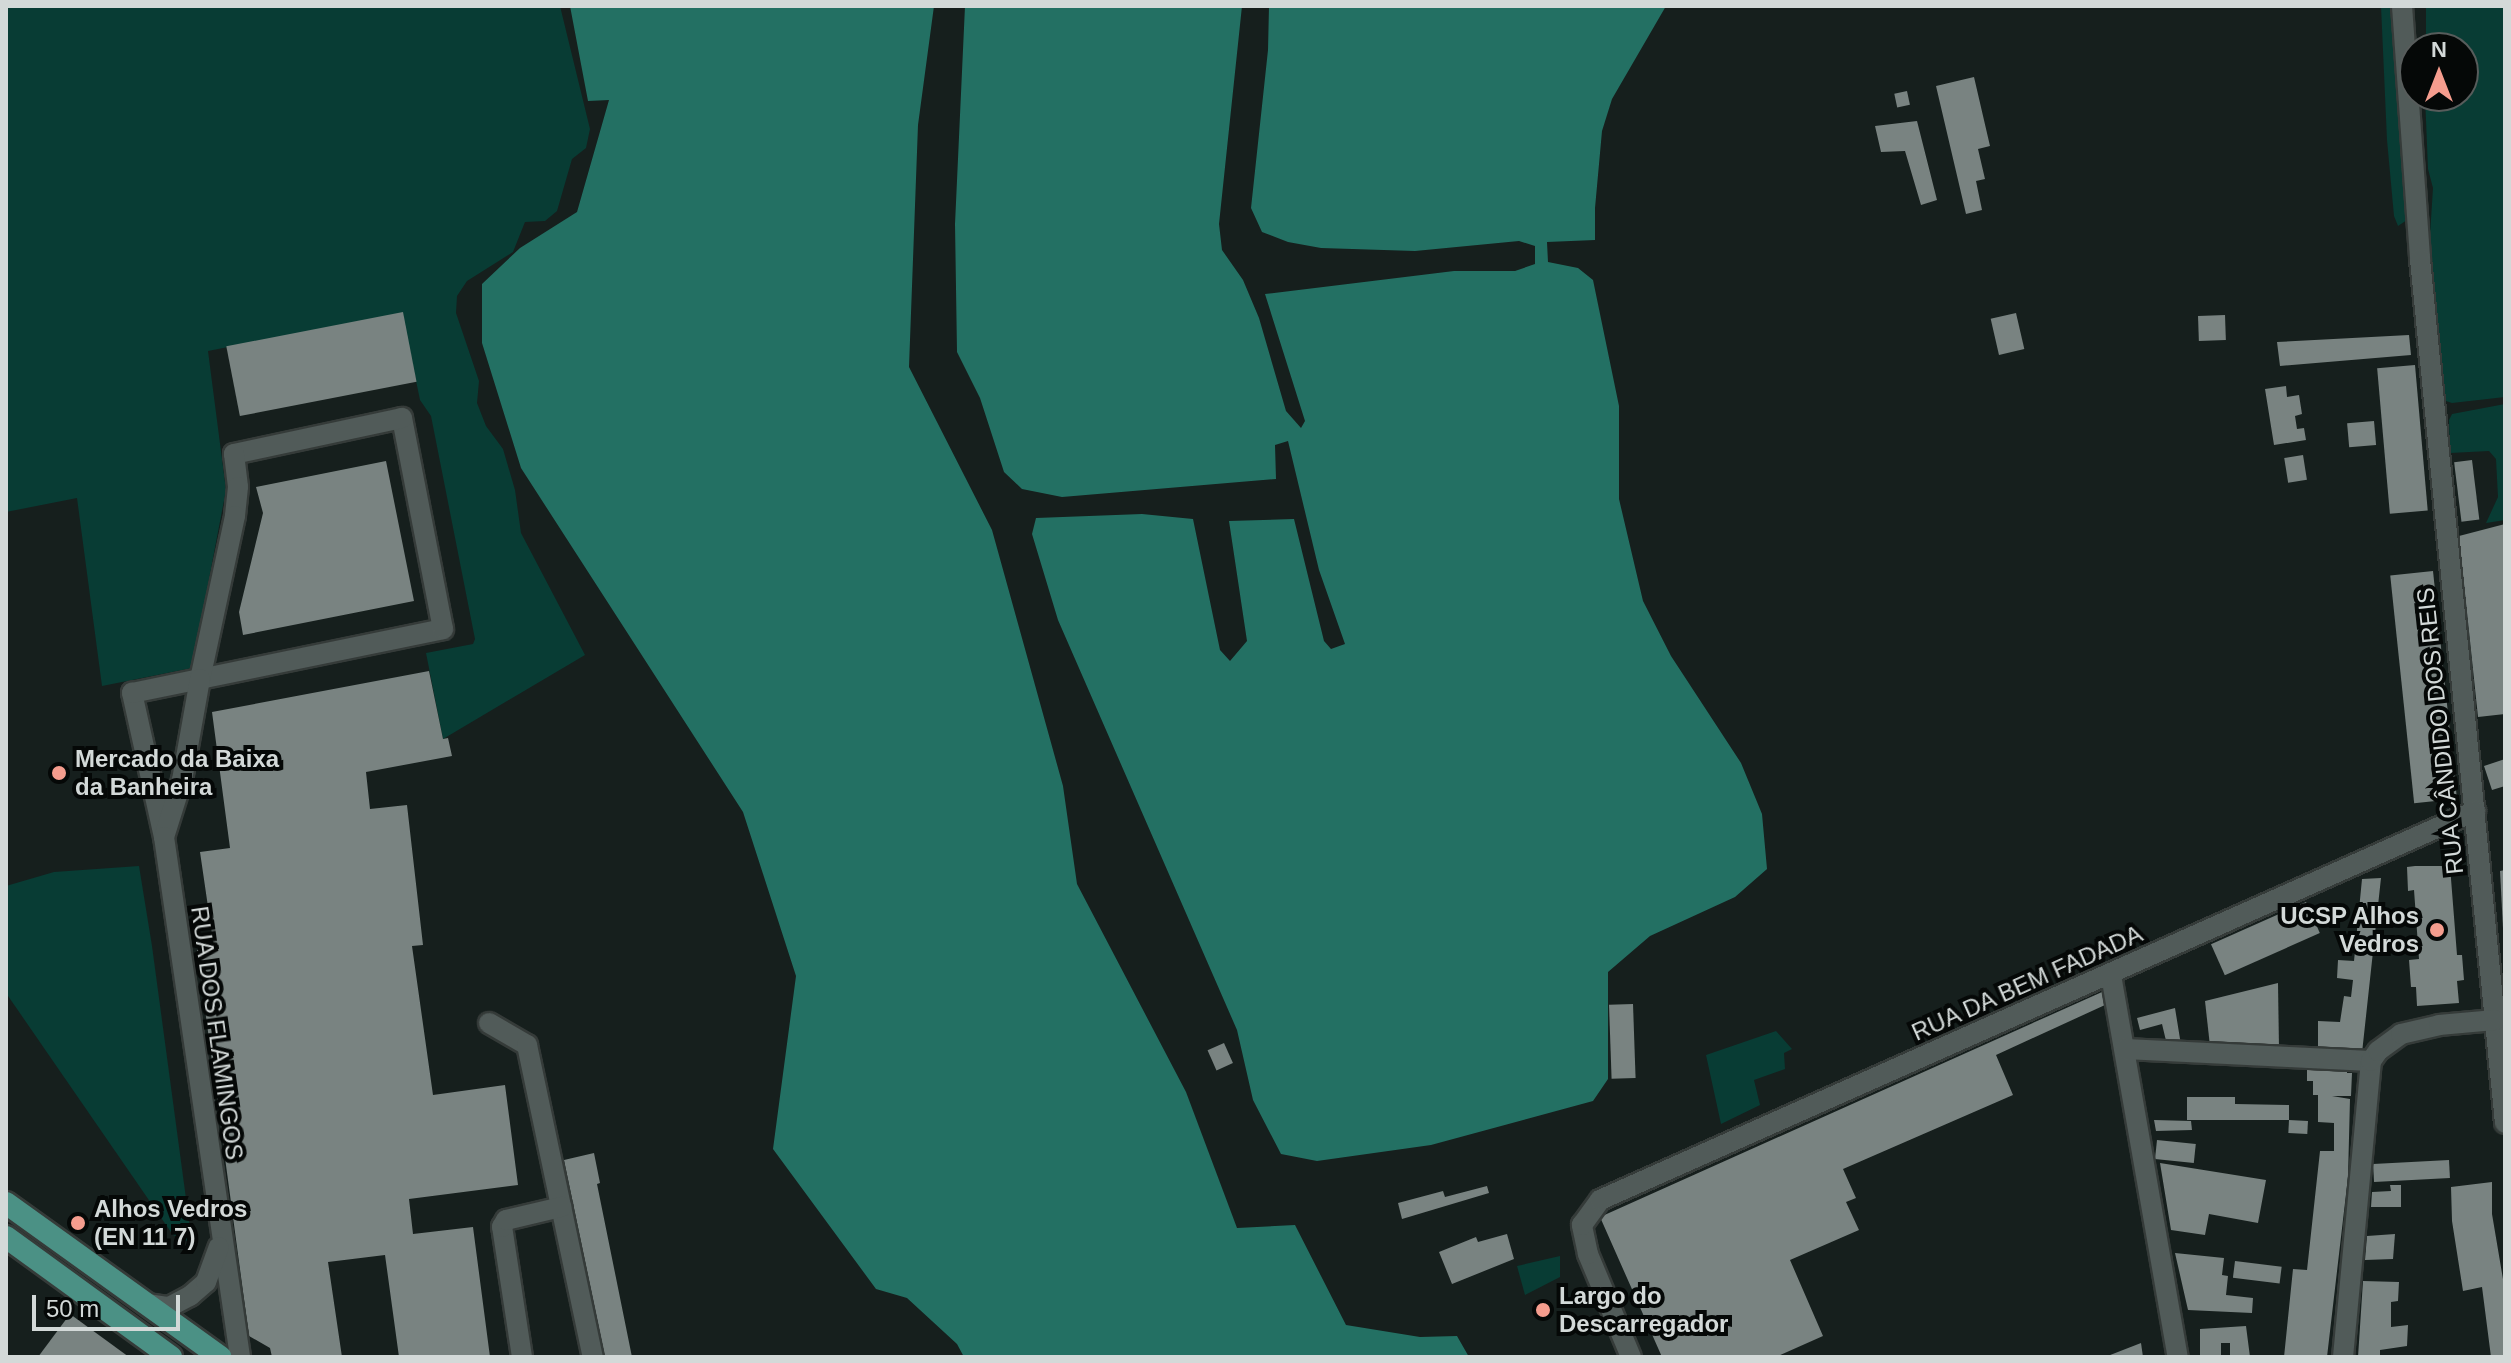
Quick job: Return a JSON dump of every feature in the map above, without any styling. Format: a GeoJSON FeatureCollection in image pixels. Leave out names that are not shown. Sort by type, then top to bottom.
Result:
{"type":"FeatureCollection","features":[{"type":"Feature","properties":{"kind":"main road"},"geometry":{"type":"LineString","coordinates":[[6,1203],[220,1357]]}},
{"type":"Feature","properties":{"kind":"main road"},"geometry":{"type":"LineString","coordinates":[[6,1237],[171,1357]]}},
{"type":"Feature","properties":{"kind":"street","name":"RUA CÂNDIDO DOS REIS"},"geometry":{"type":"LineString","coordinates":[[2402,6],[2427,335],[2505,1123]]}},
{"type":"Feature","properties":{"kind":"street","name":"RUA DOS FLAMINGOS"},"geometry":{"type":"LineString","coordinates":[[164,837],[182,780],[200,679],[235,516],[238,487],[234,454],[402,418],[443,629],[200,679],[132,693],[164,837],[240,1357]]}},
{"type":"Feature","properties":{"kind":"street","name":"RUA DA BEM FADADA"},"geometry":{"type":"LineString","coordinates":[[1631,1357],[1588,1254],[1582,1225],[1600,1200],[2475,811]]}},
{"type":"Feature","properties":{"kind":"street"},"geometry":{"type":"LineString","coordinates":[[2111,975],[2178,1357]]}},
{"type":"Feature","properties":{"kind":"street"},"geometry":{"type":"LineString","coordinates":[[2343,1357],[2371,1061],[2378,1051],[2401,1034],[2439,1025],[2495,1020]]}},
{"type":"Feature","properties":{"kind":"street"},"geometry":{"type":"LineString","coordinates":[[489,1023],[527,1045],[593,1357]]}},
{"type":"Feature","properties":{"kind":"street"},"geometry":{"type":"LineString","coordinates":[[2125,1049],[2371,1061]]}},
{"type":"Feature","properties":{"kind":"street"},"geometry":{"type":"LineString","coordinates":[[522,1357],[502,1227],[506,1220],[561,1207]]}},
{"type":"Feature","properties":{"kind":"street","name":"RUA DOS FLAMINGOS"},"geometry":{"type":"LineString","coordinates":[[147,1304],[169,1307],[206,1282],[214,1268],[221,1236]]}},
{"type":"Feature","properties":{"kind":"shaded area"},"geometry":{"type":"Polygon","coordinates":[[[6,6],[560,6],[590,129],[586,148],[572,159],[557,211],[545,221],[525,222],[513,252],[467,281],[457,296],[456,313],[479,381],[477,403],[486,426],[503,449],[515,490],[521,533],[585,655],[443,739],[426,653],[473,644],[475,639],[431,416],[420,400],[402,313],[208,351],[226,490],[192,668],[102,686],[77,498],[6,512],[6,6]]]}},
{"type":"Feature","properties":{"kind":"shaded area"},"geometry":{"type":"Polygon","coordinates":[[[570,6],[934,6],[918,125],[909,367],[992,530],[1063,786],[1077,884],[1186,1092],[1237,1228],[1295,1225],[1346,1325],[1420,1337],[1457,1336],[1469,1357],[964,1357],[957,1344],[907,1298],[876,1289],[773,1149],[796,976],[743,812],[521,468],[482,343],[482,284],[520,248],[577,212],[609,100],[588,101],[570,6]]]}},
{"type":"Feature","properties":{"kind":"shaded area"},"geometry":{"type":"Polygon","coordinates":[[[965,6],[1242,6],[1219,224],[1222,250],[1243,280],[1259,318],[1286,411],[1301,428],[1305,421],[1265,294],[1454,271],[1515,271],[1535,264],[1535,246],[1519,241],[1415,251],[1321,248],[1288,242],[1262,232],[1251,208],[1268,50],[1269,6],[1666,6],[1612,99],[1602,131],[1595,240],[1547,242],[1548,262],[1578,268],[1593,280],[1619,406],[1619,499],[1643,601],[1671,656],[1741,763],[1762,814],[1767,869],[1735,897],[1650,936],[1608,972],[1608,1079],[1593,1101],[1431,1145],[1317,1161],[1281,1154],[1253,1100],[1237,1030],[1058,620],[1032,534],[1036,518],[1142,514],[1193,519],[1220,650],[1230,661],[1247,641],[1229,521],[1294,519],[1324,641],[1331,649],[1345,644],[1319,570],[1288,441],[1275,445],[1276,479],[1062,497],[1022,489],[1004,472],[980,398],[957,352],[955,224],[965,6]]]}},
{"type":"Feature","properties":{"kind":"shaded area"},"geometry":{"type":"Polygon","coordinates":[[[2381,6],[2396,6],[2399,112],[2401,112],[2407,220],[2398,226],[2394,216],[2381,6]]]}},
{"type":"Feature","properties":{"kind":"shaded area"},"geometry":{"type":"Polygon","coordinates":[[[2426,6],[2505,6],[2505,397],[2452,403],[2446,401],[2428,266],[2433,188],[2428,169],[2426,112],[2479,112],[2479,32],[2426,32],[2426,6]]]}},
{"type":"Feature","properties":{"kind":"shaded area"},"geometry":{"type":"Polygon","coordinates":[[[2505,404],[2505,520],[2486,523],[2498,497],[2496,459],[2489,451],[2450,453],[2449,420],[2452,414],[2505,404]]]}},
{"type":"Feature","properties":{"kind":"shaded area"},"geometry":{"type":"Polygon","coordinates":[[[139,866],[192,1243],[173,1235],[6,993],[6,886],[54,872],[139,866]]]}},
{"type":"Feature","properties":{"kind":"shaded area"},"geometry":{"type":"Polygon","coordinates":[[[1776,1031],[1792,1049],[1784,1053],[1785,1069],[1754,1080],[1760,1105],[1721,1124],[1706,1055],[1776,1031]]]}},
{"type":"Feature","properties":{"kind":"shaded area"},"geometry":{"type":"Polygon","coordinates":[[[1560,1256],[1560,1277],[1525,1295],[1517,1266],[1560,1256]]]}},
{"type":"Feature","properties":{"kind":"building"},"geometry":{"type":"Polygon","coordinates":[[[1974,77],[1990,146],[1978,149],[1985,179],[1976,181],[1982,210],[1966,214],[1936,86],[1974,77]]]}},
{"type":"Feature","properties":{"kind":"building"},"geometry":{"type":"Polygon","coordinates":[[[1907,91],[1910,105],[1897,107],[1894,94],[1907,91]]]}},
{"type":"Feature","properties":{"kind":"building"},"geometry":{"type":"Polygon","coordinates":[[[1917,121],[1937,200],[1921,205],[1905,151],[1881,152],[1875,126],[1917,121]]]}},
{"type":"Feature","properties":{"kind":"building"},"geometry":{"type":"Polygon","coordinates":[[[403,312],[417,382],[240,416],[226,346],[403,312]]]}},
{"type":"Feature","properties":{"kind":"building"},"geometry":{"type":"Polygon","coordinates":[[[2016,313],[2024,349],[1999,355],[1991,319],[2016,313]]]}},
{"type":"Feature","properties":{"kind":"building"},"geometry":{"type":"Polygon","coordinates":[[[2225,315],[2226,340],[2199,341],[2198,316],[2225,315]]]}},
{"type":"Feature","properties":{"kind":"building"},"geometry":{"type":"Polygon","coordinates":[[[2409,335],[2411,355],[2280,366],[2277,342],[2409,335]]]}},
{"type":"Feature","properties":{"kind":"building"},"geometry":{"type":"Polygon","coordinates":[[[2415,365],[2428,510],[2390,514],[2377,368],[2415,365]]]}},
{"type":"Feature","properties":{"kind":"building"},"geometry":{"type":"Polygon","coordinates":[[[2286,386],[2287,397],[2299,395],[2302,414],[2295,416],[2297,429],[2304,428],[2306,440],[2274,445],[2265,389],[2286,386]]]}},
{"type":"Feature","properties":{"kind":"building"},"geometry":{"type":"Polygon","coordinates":[[[2374,421],[2376,445],[2349,447],[2347,423],[2374,421]]]}},
{"type":"Feature","properties":{"kind":"building"},"geometry":{"type":"Polygon","coordinates":[[[2303,455],[2307,480],[2288,483],[2284,458],[2303,455]]]}},
{"type":"Feature","properties":{"kind":"building"},"geometry":{"type":"Polygon","coordinates":[[[2472,460],[2479,520],[2461,522],[2454,462],[2472,460]]]}},
{"type":"Feature","properties":{"kind":"building"},"geometry":{"type":"Polygon","coordinates":[[[386,461],[414,601],[243,635],[239,612],[263,513],[256,487],[386,461]]]}},
{"type":"Feature","properties":{"kind":"building"},"geometry":{"type":"Polygon","coordinates":[[[2505,524],[2505,714],[2478,717],[2459,536],[2505,524]]]}},
{"type":"Feature","properties":{"kind":"building"},"geometry":{"type":"Polygon","coordinates":[[[2433,571],[2457,799],[2414,803],[2390,575],[2433,571]]]}},
{"type":"Feature","properties":{"kind":"building"},"geometry":{"type":"Polygon","coordinates":[[[429,671],[443,739],[448,738],[452,756],[366,772],[370,809],[407,805],[423,945],[412,946],[433,1095],[505,1085],[518,1185],[409,1199],[413,1234],[473,1227],[490,1357],[399,1357],[385,1255],[328,1262],[342,1357],[272,1357],[270,1348],[249,1336],[197,950],[214,948],[200,852],[230,848],[212,712],[429,671]]]}},
{"type":"Feature","properties":{"kind":"building"},"geometry":{"type":"Polygon","coordinates":[[[2505,759],[2505,786],[2492,790],[2484,766],[2505,759]]]}},
{"type":"Feature","properties":{"kind":"building"},"geometry":{"type":"Polygon","coordinates":[[[2450,866],[2457,955],[2462,955],[2464,980],[2457,981],[2459,1003],[2417,1006],[2416,987],[2411,987],[2409,960],[2419,959],[2414,890],[2408,891],[2407,867],[2450,866]]]}},
{"type":"Feature","properties":{"kind":"building"},"geometry":{"type":"Polygon","coordinates":[[[2505,870],[2505,928],[2503,928],[2500,871],[2505,870]]]}},
{"type":"Feature","properties":{"kind":"building"},"geometry":{"type":"Polygon","coordinates":[[[2381,878],[2362,1053],[2318,1052],[2318,1021],[2340,1022],[2344,996],[2351,997],[2353,980],[2337,978],[2338,960],[2354,961],[2362,879],[2381,878]]]}},
{"type":"Feature","properties":{"kind":"building"},"geometry":{"type":"Polygon","coordinates":[[[2306,902],[2320,933],[2225,975],[2211,944],[2306,902]]]}},
{"type":"Feature","properties":{"kind":"building"},"geometry":{"type":"Polygon","coordinates":[[[2278,983],[2279,1049],[2210,1046],[2205,1001],[2278,983]]]}},
{"type":"Feature","properties":{"kind":"building"},"geometry":{"type":"Polygon","coordinates":[[[2102,992],[2105,1005],[1996,1055],[2013,1095],[1843,1169],[1856,1198],[1846,1202],[1859,1230],[1790,1260],[1823,1336],[1776,1357],[1662,1357],[1600,1217],[2102,992]]]}},
{"type":"Feature","properties":{"kind":"building"},"geometry":{"type":"Polygon","coordinates":[[[1633,1004],[1636,1078],[1612,1079],[1609,1005],[1633,1004]]]}},
{"type":"Feature","properties":{"kind":"building"},"geometry":{"type":"Polygon","coordinates":[[[2175,1008],[2181,1045],[2167,1045],[2162,1024],[2140,1030],[2137,1018],[2175,1008]]]}},
{"type":"Feature","properties":{"kind":"building"},"geometry":{"type":"Polygon","coordinates":[[[1224,1043],[1233,1063],[1217,1070],[1208,1050],[1224,1043]]]}},
{"type":"Feature","properties":{"kind":"building"},"geometry":{"type":"Polygon","coordinates":[[[2307,1064],[2347,1066],[2347,1073],[2352,1073],[2351,1096],[2332,1096],[2350,1099],[2348,1177],[2327,1357],[2284,1357],[2293,1269],[2307,1270],[2320,1151],[2334,1151],[2334,1123],[2318,1122],[2318,1095],[2313,1095],[2313,1081],[2307,1081],[2307,1064]]]}},
{"type":"Feature","properties":{"kind":"building"},"geometry":{"type":"Polygon","coordinates":[[[2187,1097],[2235,1097],[2235,1104],[2289,1105],[2289,1120],[2187,1120],[2187,1097]]]}},
{"type":"Feature","properties":{"kind":"building"},"geometry":{"type":"Polygon","coordinates":[[[2154,1120],[2191,1121],[2192,1130],[2156,1131],[2154,1120]]]}},
{"type":"Feature","properties":{"kind":"building"},"geometry":{"type":"Polygon","coordinates":[[[2289,1120],[2308,1121],[2307,1134],[2288,1133],[2289,1120]]]}},
{"type":"Feature","properties":{"kind":"building"},"geometry":{"type":"Polygon","coordinates":[[[2157,1140],[2196,1144],[2194,1163],[2155,1159],[2157,1140]]]}},
{"type":"Feature","properties":{"kind":"building"},"geometry":{"type":"Polygon","coordinates":[[[594,1153],[600,1183],[597,1184],[632,1357],[605,1357],[564,1160],[594,1153]]]}},
{"type":"Feature","properties":{"kind":"building"},"geometry":{"type":"Polygon","coordinates":[[[2449,1160],[2450,1178],[2374,1182],[2373,1164],[2449,1160]]]}},
{"type":"Feature","properties":{"kind":"building"},"geometry":{"type":"Polygon","coordinates":[[[2160,1163],[2266,1180],[2258,1223],[2209,1214],[2205,1235],[2171,1230],[2160,1163]]]}},
{"type":"Feature","properties":{"kind":"building"},"geometry":{"type":"Polygon","coordinates":[[[2492,1182],[2492,1214],[2505,1291],[2505,1357],[2491,1357],[2482,1287],[2463,1291],[2452,1221],[2451,1187],[2492,1182]]]}},
{"type":"Feature","properties":{"kind":"building"},"geometry":{"type":"Polygon","coordinates":[[[2390,1185],[2401,1185],[2401,1207],[2371,1207],[2372,1192],[2391,1191],[2390,1185]]]}},
{"type":"Feature","properties":{"kind":"building"},"geometry":{"type":"Polygon","coordinates":[[[1487,1186],[1489,1193],[1402,1219],[1398,1203],[1443,1191],[1445,1197],[1487,1186]]]}},
{"type":"Feature","properties":{"kind":"building"},"geometry":{"type":"Polygon","coordinates":[[[1507,1234],[1514,1259],[1452,1284],[1439,1252],[1476,1237],[1478,1242],[1507,1234]]]}},
{"type":"Feature","properties":{"kind":"building"},"geometry":{"type":"Polygon","coordinates":[[[2395,1234],[2393,1259],[2365,1260],[2367,1236],[2395,1234]]]}},
{"type":"Feature","properties":{"kind":"building"},"geometry":{"type":"Polygon","coordinates":[[[2175,1253],[2224,1258],[2222,1275],[2228,1276],[2226,1295],[2253,1298],[2252,1313],[2188,1310],[2175,1253]]]}},
{"type":"Feature","properties":{"kind":"building"},"geometry":{"type":"Polygon","coordinates":[[[2235,1261],[2282,1267],[2280,1284],[2233,1278],[2235,1261]]]}},
{"type":"Feature","properties":{"kind":"building"},"geometry":{"type":"Polygon","coordinates":[[[2363,1281],[2399,1282],[2398,1301],[2391,1302],[2391,1327],[2408,1325],[2407,1346],[2380,1350],[2380,1357],[2358,1357],[2363,1281]]]}},
{"type":"Feature","properties":{"kind":"building"},"geometry":{"type":"Polygon","coordinates":[[[70,1314],[129,1357],[38,1357],[70,1314]]]}},
{"type":"Feature","properties":{"kind":"building"},"geometry":{"type":"Polygon","coordinates":[[[2246,1326],[2250,1357],[2230,1357],[2230,1343],[2221,1343],[2221,1357],[2200,1357],[2200,1329],[2246,1326]]]}},
{"type":"Feature","properties":{"kind":"building"},"geometry":{"type":"Polygon","coordinates":[[[2141,1343],[2143,1357],[2105,1357],[2141,1343]]]}},
{"type":"Feature","properties":{"kind":"place","name":"Mercado da Baixa da Banheira"},"geometry":{"type":"Point","coordinates":[59,773]}},
{"type":"Feature","properties":{"kind":"place","name":"UCSP Alhos Vedros"},"geometry":{"type":"Point","coordinates":[2437,930]}},
{"type":"Feature","properties":{"kind":"place","name":"Alhos Vedros (EN 11 7)"},"geometry":{"type":"Point","coordinates":[78,1223]}},
{"type":"Feature","properties":{"kind":"place","name":"Largo do Descarregador"},"geometry":{"type":"Point","coordinates":[1543,1310]}}]}
